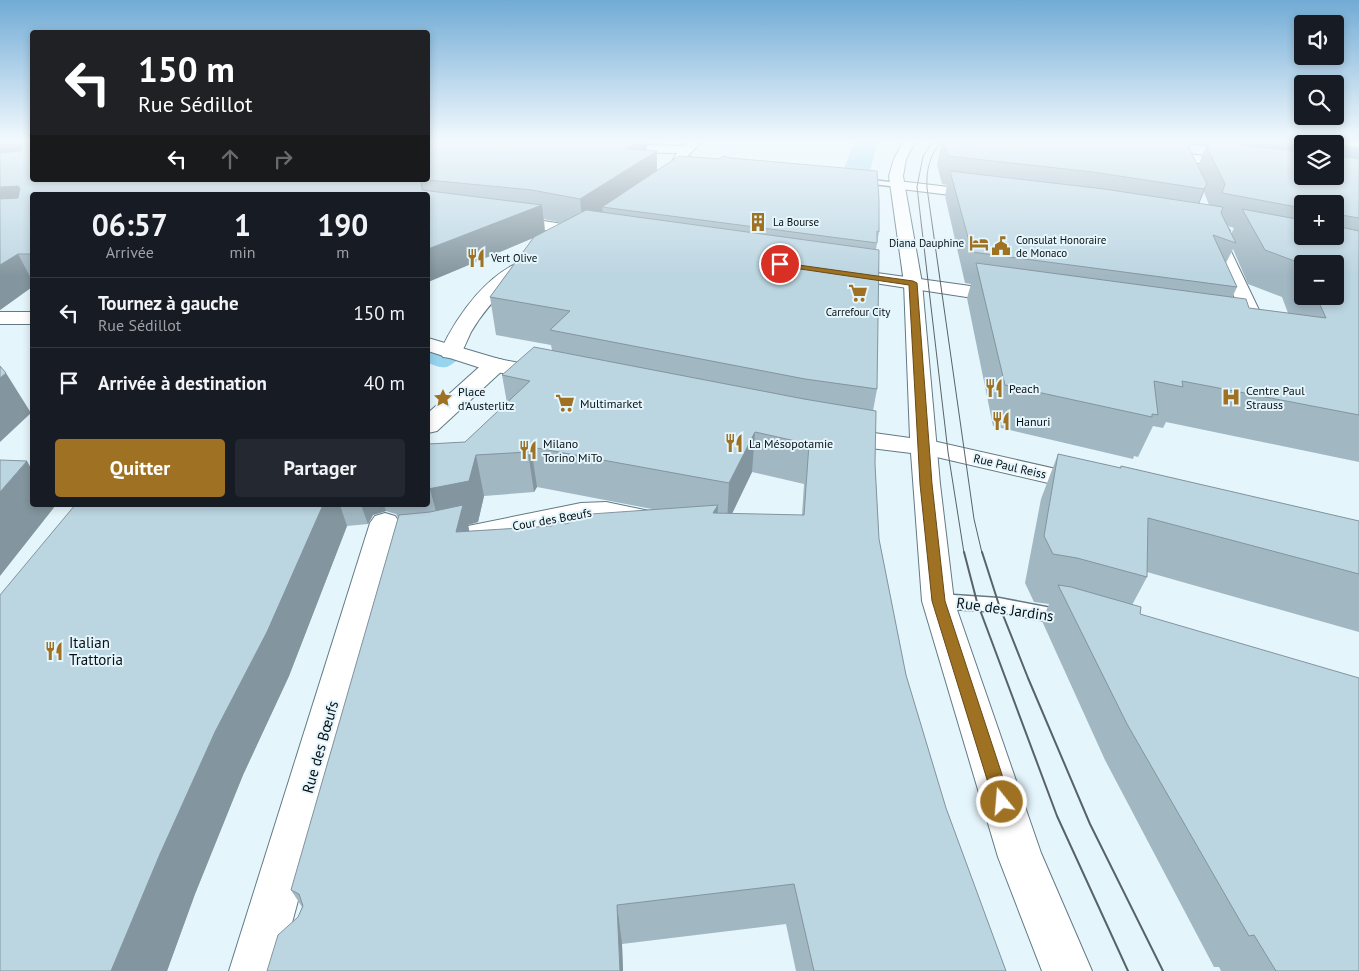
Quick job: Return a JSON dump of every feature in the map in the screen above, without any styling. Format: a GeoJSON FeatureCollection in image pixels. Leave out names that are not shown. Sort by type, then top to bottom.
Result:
{"type":"FeatureCollection","features":[{"type":"Feature","properties":{"kind":"street"},"geometry":{"type":"LineString","coordinates":[[645,194],[657,185]]}},
{"type":"Feature","properties":{"kind":"street"},"geometry":{"type":"LineString","coordinates":[[898,185],[913,283],[924,447],[938,601],[1020,857],[1067,971]]}},
{"type":"Feature","properties":{"kind":"street"},"geometry":{"type":"LineString","coordinates":[[901,185],[994,196]]}},
{"type":"Feature","properties":{"kind":"street"},"geometry":{"type":"LineString","coordinates":[[495,218],[595,234],[566,246]]}},
{"type":"Feature","properties":{"kind":"street"},"geometry":{"type":"LineString","coordinates":[[1240,234],[1214,229],[1260,333],[1241,330]]}},
{"type":"Feature","properties":{"kind":"street"},"geometry":{"type":"LineString","coordinates":[[451,352],[458,336],[469,320],[499,285],[515,272],[544,257]]}},
{"type":"Feature","properties":{"kind":"street"},"geometry":{"type":"LineString","coordinates":[[829,271],[1028,300]]}},
{"type":"Feature","properties":{"kind":"street"},"geometry":{"type":"LineString","coordinates":[[0,318],[30,318]]}},
{"type":"Feature","properties":{"kind":"street"},"geometry":{"type":"LineString","coordinates":[[430,345],[495,365],[570,380]]}},
{"type":"Feature","properties":{"kind":"street"},"geometry":{"type":"LineString","coordinates":[[430,424],[495,365]]}},
{"type":"Feature","properties":{"kind":"street","name":"Rue Paul Reiss"},"geometry":{"type":"LineString","coordinates":[[818,432],[855,439],[924,447],[1111,490]]}},
{"type":"Feature","properties":{"kind":"street","name":"Cour des Bœufs"},"geometry":{"type":"LineString","coordinates":[[400,540],[539,528],[581,512],[606,511],[675,525]]}},
{"type":"Feature","properties":{"kind":"street","name":"Rue des Bœufs"},"geometry":{"type":"LineString","coordinates":[[254,971],[400,540]]}},
{"type":"Feature","properties":{"kind":"lane","name":"Rue des Jardins"},"geometry":{"type":"LineString","coordinates":[[938,601],[999,605],[1055,614],[1084,623]]}},
{"type":"Feature","properties":{"kind":"shaded area"},"geometry":{"type":"Polygon","coordinates":[[[430,345],[462,356],[446,367],[430,364],[430,345]]]}},
{"type":"Feature","properties":{"kind":"building"},"geometry":{"type":"Polygon","coordinates":[[[0,185],[422,185],[422,190],[542,205],[430,248],[430,192],[30,192],[30,254],[18,254],[0,265],[0,199],[18,198],[20,188],[18,186],[0,187],[0,185]]]}},
{"type":"Feature","properties":{"kind":"building"},"geometry":{"type":"Polygon","coordinates":[[[483,185],[602,185],[580,199],[532,190],[483,185]]]}},
{"type":"Feature","properties":{"kind":"building"},"geometry":{"type":"Polygon","coordinates":[[[635,185],[878,185],[879,232],[877,231],[877,243],[602,207],[635,185]]]}},
{"type":"Feature","properties":{"kind":"building"},"geometry":{"type":"Polygon","coordinates":[[[954,185],[1072,185],[1104,189],[1223,207],[1221,213],[1236,243],[1213,235],[1237,287],[972,252],[954,185]]]}},
{"type":"Feature","properties":{"kind":"building"},"geometry":{"type":"Polygon","coordinates":[[[1180,185],[1206,185],[1204,189],[1180,185]]]}},
{"type":"Feature","properties":{"kind":"building"},"geometry":{"type":"Polygon","coordinates":[[[1225,185],[1359,185],[1359,218],[1344,216],[1344,195],[1294,195],[1294,206],[1222,193],[1225,185]]]}},
{"type":"Feature","properties":{"kind":"building"},"geometry":{"type":"Polygon","coordinates":[[[1242,209],[1294,219],[1294,245],[1344,245],[1344,228],[1359,231],[1359,415],[1182,381],[1183,387],[1154,381],[1158,415],[1152,414],[1152,417],[1005,385],[976,263],[1246,299],[1249,308],[1326,318],[1320,305],[1344,305],[1344,255],[1294,255],[1294,261],[1265,250],[1242,209]]]}},
{"type":"Feature","properties":{"kind":"building"},"geometry":{"type":"Polygon","coordinates":[[[586,210],[879,250],[877,389],[805,379],[550,330],[570,311],[490,297],[534,237],[586,210]]]}},
{"type":"Feature","properties":{"kind":"building"},"geometry":{"type":"Polygon","coordinates":[[[534,347],[876,411],[875,464],[879,539],[906,675],[946,808],[1006,971],[814,971],[794,884],[617,905],[620,971],[267,971],[278,935],[298,917],[303,906],[299,894],[291,890],[399,515],[430,512],[463,505],[456,532],[552,526],[553,517],[559,522],[566,524],[574,521],[577,515],[718,505],[713,513],[804,515],[809,444],[755,432],[729,483],[531,447],[528,452],[476,455],[469,481],[430,489],[430,444],[465,442],[530,381],[502,375],[534,347]]]}},
{"type":"Feature","properties":{"kind":"building"},"geometry":{"type":"Polygon","coordinates":[[[0,366],[6,373],[0,378],[0,366]]]}},
{"type":"Feature","properties":{"kind":"building"},"geometry":{"type":"Polygon","coordinates":[[[1058,454],[1121,468],[1121,466],[1359,521],[1359,574],[1148,518],[1147,577],[1077,558],[1053,554],[1044,536],[1058,454]]]}},
{"type":"Feature","properties":{"kind":"building"},"geometry":{"type":"Polygon","coordinates":[[[0,460],[27,461],[0,492],[0,460]]]}},
{"type":"Feature","properties":{"kind":"building"},"geometry":{"type":"Polygon","coordinates":[[[73,507],[322,507],[267,632],[215,732],[160,854],[111,971],[0,971],[0,595],[73,507]]]}},
{"type":"Feature","properties":{"kind":"building"},"geometry":{"type":"Polygon","coordinates":[[[1058,585],[1141,607],[1140,614],[1359,678],[1359,971],[1276,971],[1254,935],[1249,936],[1127,724],[1058,585]]]}},
{"type":"Feature","properties":{"kind":"tram line"},"geometry":{"type":"LineString","coordinates":[[917,185],[948,452],[964,553]]}},
{"type":"Feature","properties":{"kind":"tram line"},"geometry":{"type":"LineString","coordinates":[[927,185],[974,519],[982,553]]}},
{"type":"Feature","properties":{"kind":"tram line"},"geometry":{"type":"LineString","coordinates":[[964,552],[977,602],[1057,816],[1128,971]]}},
{"type":"Feature","properties":{"kind":"tram line"},"geometry":{"type":"LineString","coordinates":[[982,552],[999,605],[1090,824],[1163,971]]}},
{"type":"Feature","properties":{"kind":"place","name":"La Bourse"},"geometry":{"type":"Point","coordinates":[758,222]}},
{"type":"Feature","properties":{"kind":"place","name":"Diana Dauphine"},"geometry":{"type":"Point","coordinates":[979,243]}},
{"type":"Feature","properties":{"kind":"place","name":"Consulat Honoraire de Monaco"},"geometry":{"type":"Point","coordinates":[1001,246]}},
{"type":"Feature","properties":{"kind":"place","name":"Vert Olive"},"geometry":{"type":"Point","coordinates":[476,258]}},
{"type":"Feature","properties":{"kind":"place","name":"Carrefour City"},"geometry":{"type":"Point","coordinates":[858,293]}},
{"type":"Feature","properties":{"kind":"place","name":"Peach"},"geometry":{"type":"Point","coordinates":[994,388]}},
{"type":"Feature","properties":{"kind":"place","name":"Centre Paul Strauss"},"geometry":{"type":"Point","coordinates":[1231,397]}},
{"type":"Feature","properties":{"kind":"place","name":"Place d'Austerlitz"},"geometry":{"type":"Point","coordinates":[443,398]}},
{"type":"Feature","properties":{"kind":"place","name":"Multimarket"},"geometry":{"type":"Point","coordinates":[565,403]}},
{"type":"Feature","properties":{"kind":"place","name":"Hanuri"},"geometry":{"type":"Point","coordinates":[1001,421]}},
{"type":"Feature","properties":{"kind":"place","name":"La Mésopotamie"},"geometry":{"type":"Point","coordinates":[734,443]}},
{"type":"Feature","properties":{"kind":"place","name":"Milano Torino MiTo"},"geometry":{"type":"Point","coordinates":[528,450]}},
{"type":"Feature","properties":{"kind":"place","name":"Italian Trattoria"},"geometry":{"type":"Point","coordinates":[54,651]}},
{"type":"Feature","properties":{"kind":"route"},"geometry":{"type":"LineString","coordinates":[[780,264],[913,283],[926,484],[938,601],[1002,802]]}}]}
